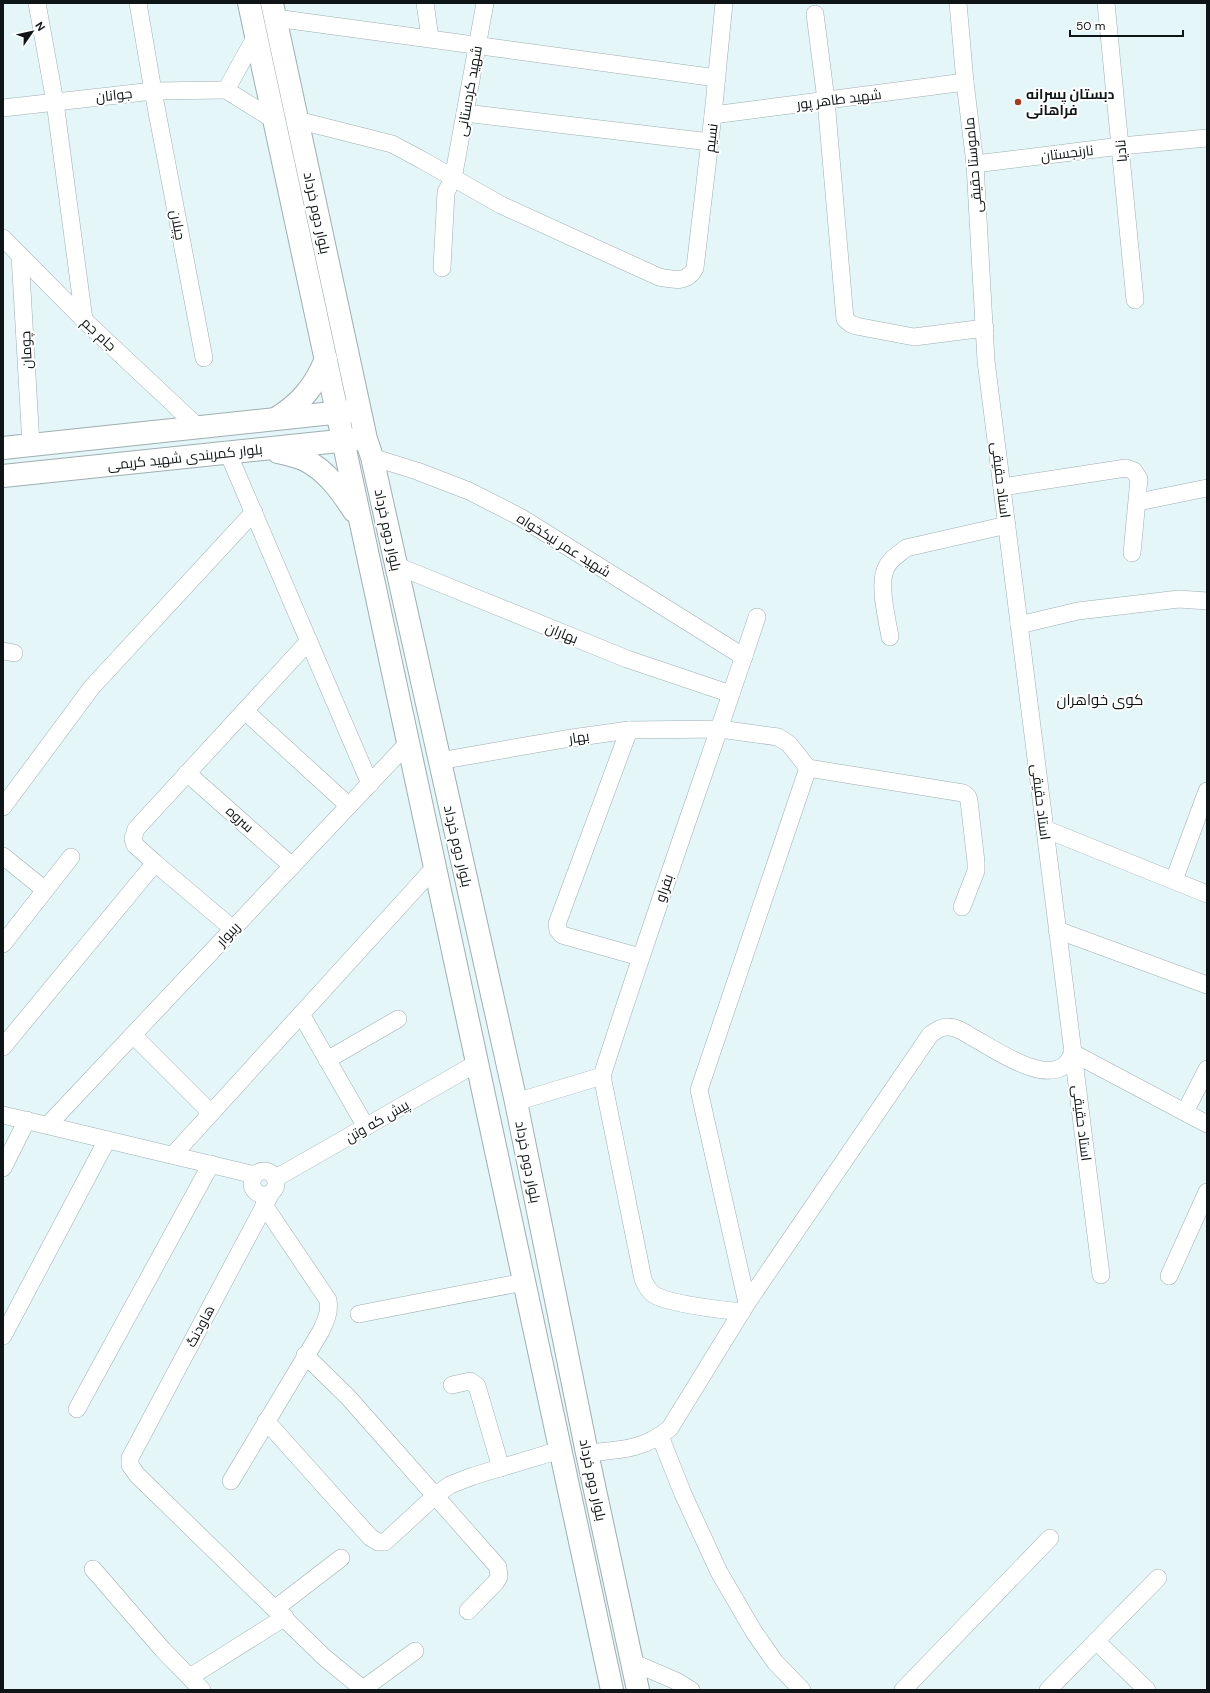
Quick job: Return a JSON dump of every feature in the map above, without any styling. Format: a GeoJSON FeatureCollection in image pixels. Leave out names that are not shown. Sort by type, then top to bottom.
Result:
{"type":"FeatureCollection","features":[{"type":"Feature","properties":{"kind":"street"},"geometry":{"type":"LineString","coordinates":[[37,3],[55,102],[84,320]]}},
{"type":"Feature","properties":{"kind":"street","name":"چیلان"},"geometry":{"type":"LineString","coordinates":[[138,3],[152,91],[204,358]]}},
{"type":"Feature","properties":{"kind":"street","name":"بلوار دوم خرداد"},"geometry":{"type":"LineString","coordinates":[[249,3],[612,1690]]}},
{"type":"Feature","properties":{"kind":"street"},"geometry":{"type":"LineString","coordinates":[[425,3],[430,38]]}},
{"type":"Feature","properties":{"kind":"street","name":"شهید کردستانی"},"geometry":{"type":"LineString","coordinates":[[442,268],[446,192],[453,179],[485,3]]}},
{"type":"Feature","properties":{"kind":"street","name":"نسیم"},"geometry":{"type":"LineString","coordinates":[[453,179],[501,205],[660,277],[678,280],[686,278],[693,273],[695,268],[713,115],[724,3]]}},
{"type":"Feature","properties":{"kind":"street","name":"ماموستا حقیقی"},"geometry":{"type":"LineString","coordinates":[[958,3],[965,82],[975,164],[985,328]]}},
{"type":"Feature","properties":{"kind":"street","name":"نادیا"},"geometry":{"type":"LineString","coordinates":[[1106,3],[1135,300]]}},
{"type":"Feature","properties":{"kind":"street"},"geometry":{"type":"LineString","coordinates":[[273,10],[430,38],[717,78]]}},
{"type":"Feature","properties":{"kind":"street","name":"بلوار دوم خرداد"},"geometry":{"type":"LineString","coordinates":[[273,10],[360,410],[516,1102],[587,1453],[638,1690]]}},
{"type":"Feature","properties":{"kind":"street"},"geometry":{"type":"LineString","coordinates":[[815,14],[826,100],[845,319],[856,326],[914,337],[985,328]]}},
{"type":"Feature","properties":{"kind":"street"},"geometry":{"type":"LineString","coordinates":[[256,36],[226,90],[274,120]]}},
{"type":"Feature","properties":{"kind":"street","name":"شهید طاهر پور"},"geometry":{"type":"LineString","coordinates":[[713,115],[965,82]]}},
{"type":"Feature","properties":{"kind":"street","name":"جوانان"},"geometry":{"type":"LineString","coordinates":[[3,108],[152,91],[226,90]]}},
{"type":"Feature","properties":{"kind":"street"},"geometry":{"type":"LineString","coordinates":[[465,113],[710,142]]}},
{"type":"Feature","properties":{"kind":"street"},"geometry":{"type":"LineString","coordinates":[[297,120],[392,144],[453,179]]}},
{"type":"Feature","properties":{"kind":"street","name":"نارنجستان"},"geometry":{"type":"LineString","coordinates":[[975,164],[1121,146],[1207,138]]}},
{"type":"Feature","properties":{"kind":"street","name":"جام جم"},"geometry":{"type":"LineString","coordinates":[[3,238],[84,320],[198,427]]}},
{"type":"Feature","properties":{"kind":"street","name":"چومان"},"geometry":{"type":"LineString","coordinates":[[20,255],[31,445]]}},
{"type":"Feature","properties":{"kind":"street"},"geometry":{"type":"LineString","coordinates":[[311,292],[334,290]]}},
{"type":"Feature","properties":{"kind":"street","name":"استاد حقیقی"},"geometry":{"type":"LineString","coordinates":[[985,328],[986,361],[1100,1275]]}},
{"type":"Feature","properties":{"kind":"street"},"geometry":{"type":"LineString","coordinates":[[276,419],[297,404],[306,394],[319,376],[326,359]]}},
{"type":"Feature","properties":{"kind":"street","name":"بلوار کمربندی شهید کریمی"},"geometry":{"type":"LineString","coordinates":[[3,448],[360,410]]}},
{"type":"Feature","properties":{"kind":"street","name":"بلوار کمربندی شهید کریمی"},"geometry":{"type":"LineString","coordinates":[[3,476],[344,441],[369,448]]}},
{"type":"Feature","properties":{"kind":"street","name":"شهید عمر نیکخواه"},"geometry":{"type":"LineString","coordinates":[[369,448],[417,471],[469,491],[520,517],[744,657]]}},
{"type":"Feature","properties":{"kind":"street"},"geometry":{"type":"LineString","coordinates":[[266,449],[305,460],[317,467],[329,477],[343,493],[361,522]]}},
{"type":"Feature","properties":{"kind":"street"},"geometry":{"type":"LineString","coordinates":[[228,453],[370,784]]}},
{"type":"Feature","properties":{"kind":"street"},"geometry":{"type":"LineString","coordinates":[[1002,487],[1126,468],[1134,471],[1139,479],[1132,553]]}},
{"type":"Feature","properties":{"kind":"street"},"geometry":{"type":"LineString","coordinates":[[1138,502],[1207,488]]}},
{"type":"Feature","properties":{"kind":"street"},"geometry":{"type":"LineString","coordinates":[[3,807],[92,686],[254,512]]}},
{"type":"Feature","properties":{"kind":"street"},"geometry":{"type":"LineString","coordinates":[[890,637],[883,583],[886,568],[894,558],[906,548],[1007,525]]}},
{"type":"Feature","properties":{"kind":"street","name":"بهاران"},"geometry":{"type":"LineString","coordinates":[[395,565],[627,659],[731,694]]}},
{"type":"Feature","properties":{"kind":"street"},"geometry":{"type":"LineString","coordinates":[[1019,625],[1086,610],[1179,599],[1207,601]]}},
{"type":"Feature","properties":{"kind":"street","name":"بفراو"},"geometry":{"type":"LineString","coordinates":[[602,1076],[640,957],[757,617]]}},
{"type":"Feature","properties":{"kind":"street"},"geometry":{"type":"LineString","coordinates":[[233,929],[135,845],[133,839],[136,829],[309,641]]}},
{"type":"Feature","properties":{"kind":"street"},"geometry":{"type":"LineString","coordinates":[[245,711],[349,806]]}},
{"type":"Feature","properties":{"kind":"street","name":"بهار"},"geometry":{"type":"LineString","coordinates":[[439,761],[565,738],[629,730],[720,728],[778,738],[788,744],[808,768]]}},
{"type":"Feature","properties":{"kind":"street"},"geometry":{"type":"LineString","coordinates":[[629,730],[557,924],[558,930],[562,935],[640,957]]}},
{"type":"Feature","properties":{"kind":"street","name":"ریبوار"},"geometry":{"type":"LineString","coordinates":[[48,1125],[408,743]]}},
{"type":"Feature","properties":{"kind":"street"},"geometry":{"type":"LineString","coordinates":[[744,1307],[699,1090],[808,768],[963,793],[968,797],[976,872],[962,907]]}},
{"type":"Feature","properties":{"kind":"street","name":"سروه"},"geometry":{"type":"LineString","coordinates":[[187,773],[292,866]]}},
{"type":"Feature","properties":{"kind":"street"},"geometry":{"type":"LineString","coordinates":[[1174,880],[1207,791]]}},
{"type":"Feature","properties":{"kind":"street"},"geometry":{"type":"LineString","coordinates":[[1045,829],[1207,894]]}},
{"type":"Feature","properties":{"kind":"street"},"geometry":{"type":"LineString","coordinates":[[3,856],[45,890]]}},
{"type":"Feature","properties":{"kind":"street"},"geometry":{"type":"LineString","coordinates":[[3,944],[71,857]]}},
{"type":"Feature","properties":{"kind":"street"},"geometry":{"type":"LineString","coordinates":[[3,1047],[155,863]]}},
{"type":"Feature","properties":{"kind":"street"},"geometry":{"type":"LineString","coordinates":[[173,1155],[435,867]]}},
{"type":"Feature","properties":{"kind":"street"},"geometry":{"type":"LineString","coordinates":[[1057,930],[1207,985]]}},
{"type":"Feature","properties":{"kind":"street"},"geometry":{"type":"LineString","coordinates":[[301,1014],[366,1126]]}},
{"type":"Feature","properties":{"kind":"street"},"geometry":{"type":"LineString","coordinates":[[327,1060],[398,1019]]}},
{"type":"Feature","properties":{"kind":"street"},"geometry":{"type":"LineString","coordinates":[[587,1453],[632,1448],[660,1436],[670,1428],[744,1307],[930,1035],[938,1029],[949,1027],[962,1032],[1020,1063],[1042,1071],[1056,1069],[1066,1064],[1073,1053],[1207,1124]]}},
{"type":"Feature","properties":{"kind":"street"},"geometry":{"type":"LineString","coordinates":[[133,1035],[212,1113]]}},
{"type":"Feature","properties":{"kind":"street","name":"پیش که وتن"},"geometry":{"type":"LineString","coordinates":[[276,1178],[477,1063]]}},
{"type":"Feature","properties":{"kind":"street"},"geometry":{"type":"LineString","coordinates":[[1185,1112],[1207,1069]]}},
{"type":"Feature","properties":{"kind":"street"},"geometry":{"type":"LineString","coordinates":[[516,1102],[602,1076],[643,1278],[647,1287],[653,1294],[663,1298],[707,1308],[744,1307]]}},
{"type":"Feature","properties":{"kind":"street"},"geometry":{"type":"LineString","coordinates":[[3,1114],[255,1175],[264,1171],[269,1172],[276,1178],[276,1188],[267,1200]]}},
{"type":"Feature","properties":{"kind":"street"},"geometry":{"type":"LineString","coordinates":[[3,1168],[27,1120]]}},
{"type":"Feature","properties":{"kind":"street"},"geometry":{"type":"LineString","coordinates":[[3,1336],[107,1140]]}},
{"type":"Feature","properties":{"kind":"street"},"geometry":{"type":"LineString","coordinates":[[77,1409],[211,1164]]}},
{"type":"Feature","properties":{"kind":"street"},"geometry":{"type":"LineString","coordinates":[[231,1481],[321,1331],[328,1315],[328,1300],[267,1200],[253,1189],[253,1179],[255,1175]]}},
{"type":"Feature","properties":{"kind":"street"},"geometry":{"type":"LineString","coordinates":[[1169,1276],[1207,1192]]}},
{"type":"Feature","properties":{"kind":"street","name":"هاودنگ"},"geometry":{"type":"LineString","coordinates":[[267,1200],[130,1458],[130,1465],[132,1470],[280,1613]]}},
{"type":"Feature","properties":{"kind":"street"},"geometry":{"type":"LineString","coordinates":[[359,1314],[524,1282]]}},
{"type":"Feature","properties":{"kind":"street"},"geometry":{"type":"LineString","coordinates":[[305,1356],[348,1397],[498,1566],[499,1577],[496,1582],[468,1611]]}},
{"type":"Feature","properties":{"kind":"street"},"geometry":{"type":"LineString","coordinates":[[452,1385],[470,1381],[477,1386],[501,1468]]}},
{"type":"Feature","properties":{"kind":"street"},"geometry":{"type":"LineString","coordinates":[[266,1421],[370,1537],[378,1542],[385,1542],[436,1495],[450,1486],[473,1476],[560,1450]]}},
{"type":"Feature","properties":{"kind":"street"},"geometry":{"type":"LineString","coordinates":[[660,1436],[683,1494],[719,1572],[754,1632],[775,1662],[802,1690]]}},
{"type":"Feature","properties":{"kind":"street"},"geometry":{"type":"LineString","coordinates":[[904,1690],[1050,1538]]}},
{"type":"Feature","properties":{"kind":"street"},"geometry":{"type":"LineString","coordinates":[[190,1677],[280,1613],[341,1558]]}},
{"type":"Feature","properties":{"kind":"street"},"geometry":{"type":"LineString","coordinates":[[93,1569],[163,1650],[202,1690]]}},
{"type":"Feature","properties":{"kind":"street"},"geometry":{"type":"LineString","coordinates":[[1048,1690],[1158,1578]]}},
{"type":"Feature","properties":{"kind":"street"},"geometry":{"type":"LineString","coordinates":[[280,1613],[324,1657],[363,1690],[415,1651]]}},
{"type":"Feature","properties":{"kind":"street"},"geometry":{"type":"LineString","coordinates":[[1096,1641],[1147,1690]]}},
{"type":"Feature","properties":{"kind":"street"},"geometry":{"type":"LineString","coordinates":[[632,1662],[676,1681],[691,1690]]}},
{"type":"Feature","properties":{"kind":"place","name":"دبستان پسرانه فراهانی"},"geometry":{"type":"Point","coordinates":[1018,102]}},
{"type":"Feature","properties":{"kind":"district","name":"کوی خواهران"},"geometry":{"type":"Point","coordinates":[1100,700]}}]}
